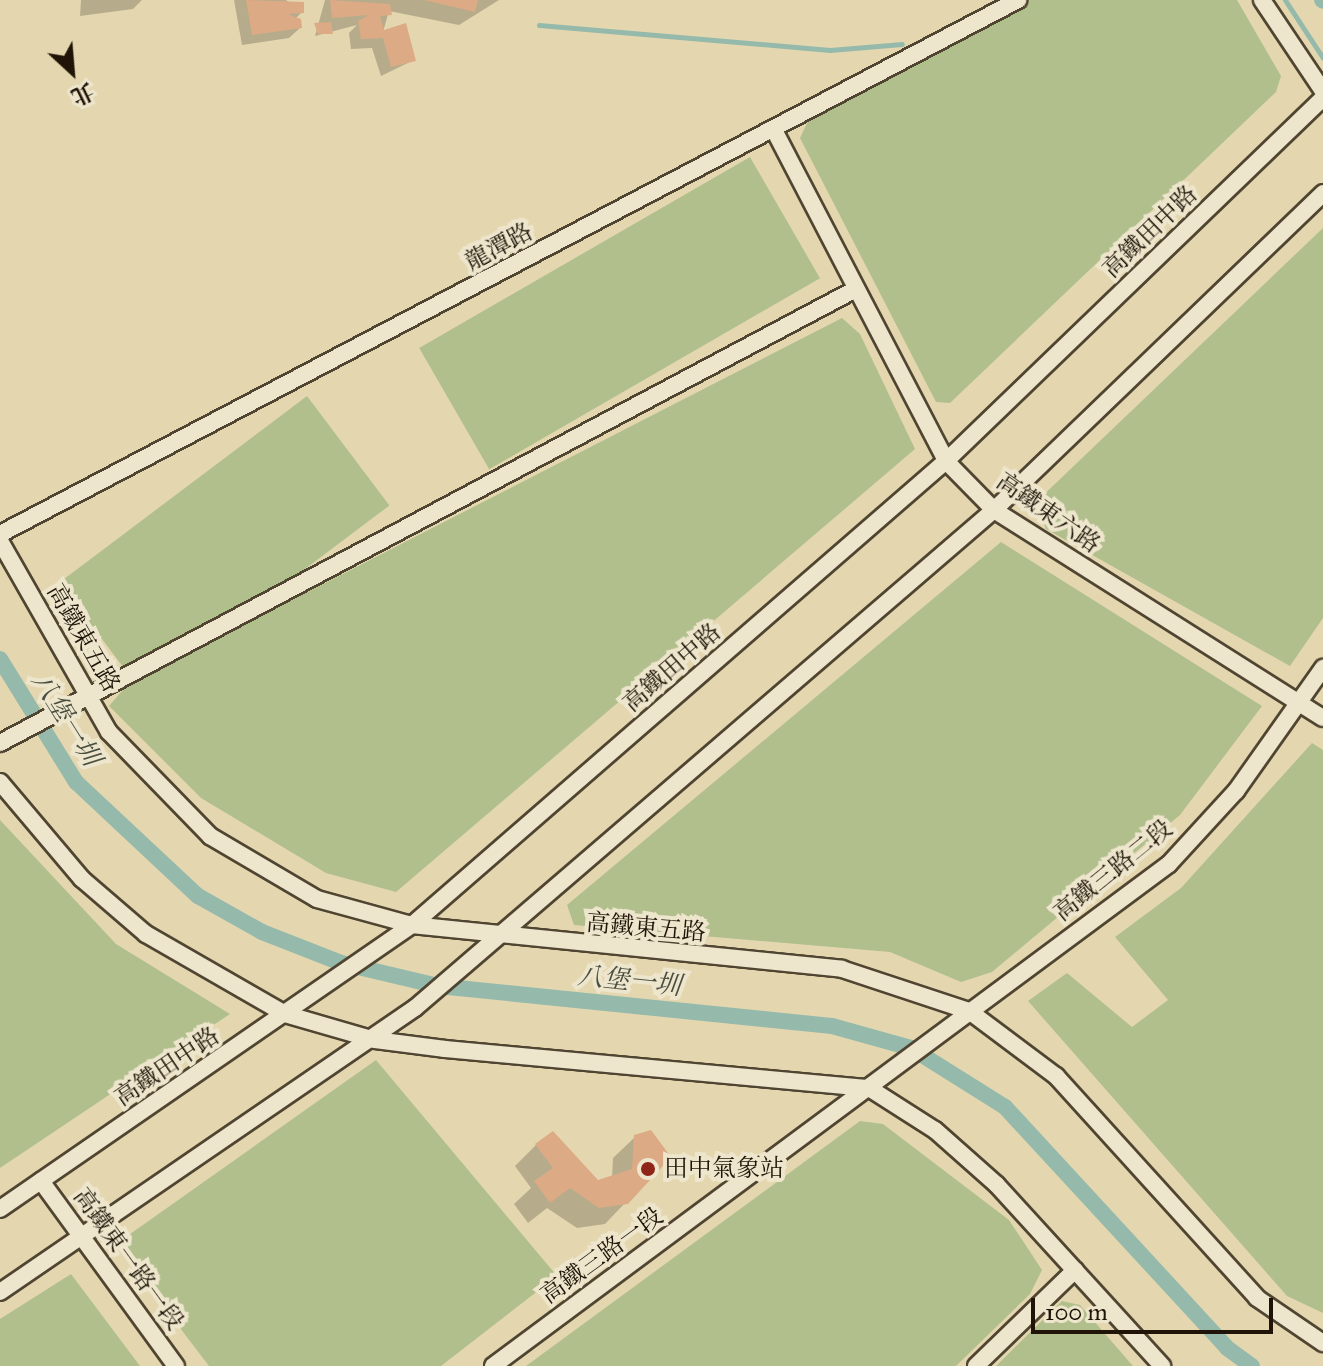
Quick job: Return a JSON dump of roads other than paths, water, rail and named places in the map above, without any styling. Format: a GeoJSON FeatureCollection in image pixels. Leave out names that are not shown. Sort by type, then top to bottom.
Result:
{"type":"FeatureCollection","features":[{"type":"Feature","properties":{"kind":"street","name":"龍潭路"},"geometry":{"type":"LineString","coordinates":[[0,534],[1018,0]]}},
{"type":"Feature","properties":{"kind":"street"},"geometry":{"type":"LineString","coordinates":[[1262,0],[1323,91]]}},
{"type":"Feature","properties":{"kind":"street","name":"高鐵田中路"},"geometry":{"type":"LineString","coordinates":[[0,1209],[412,925],[946,461],[1323,98]]}},
{"type":"Feature","properties":{"kind":"street","name":"高鐵東六路"},"geometry":{"type":"LineString","coordinates":[[774,130],[946,461],[994,510],[1323,718]]}},
{"type":"Feature","properties":{"kind":"street"},"geometry":{"type":"LineString","coordinates":[[0,1292],[375,1040],[498,939],[994,510],[1323,193]]}},
{"type":"Feature","properties":{"kind":"street"},"geometry":{"type":"LineString","coordinates":[[0,743],[86,693],[856,289]]}},
{"type":"Feature","properties":{"kind":"street","name":"高鐵東五路"},"geometry":{"type":"LineString","coordinates":[[0,541],[86,693],[155,786],[210,836],[317,899],[412,925],[498,939],[842,969],[969,1011],[1056,1076],[1257,1298],[1323,1343]]}},
{"type":"Feature","properties":{"kind":"street","name":"高鐵三路二段"},"geometry":{"type":"LineString","coordinates":[[969,1011],[1169,864],[1236,791],[1323,668]]}},
{"type":"Feature","properties":{"kind":"street"},"geometry":{"type":"LineString","coordinates":[[0,782],[82,879],[146,934],[285,1014],[375,1040],[869,1088],[935,1130],[1075,1270],[1162,1366]]}},
{"type":"Feature","properties":{"kind":"street","name":"高鐵三路一段"},"geometry":{"type":"LineString","coordinates":[[493,1366],[969,1011]]}},
{"type":"Feature","properties":{"kind":"street","name":"高鐵東一路一段"},"geometry":{"type":"LineString","coordinates":[[41,1181],[176,1366]]}},
{"type":"Feature","properties":{"kind":"street"},"geometry":{"type":"LineString","coordinates":[[976,1366],[1075,1270]]}},
{"type":"Feature","properties":{"kind":"waterway"},"geometry":{"type":"LineString","coordinates":[[1285,0],[1323,58]]}},
{"type":"Feature","properties":{"kind":"waterway"},"geometry":{"type":"LineString","coordinates":[[539,25],[830,50],[902,44]]}},
{"type":"Feature","properties":{"kind":"waterway","name":"八堡一圳"},"geometry":{"type":"LineString","coordinates":[[0,659],[76,782],[198,896],[262,932],[341,963],[438,986],[832,1026],[911,1048],[1005,1107],[1227,1348],[1252,1366]]}},
{"type":"Feature","properties":{"kind":"place","name":"田中氣象站"},"geometry":{"type":"Point","coordinates":[648,1169]}}]}
